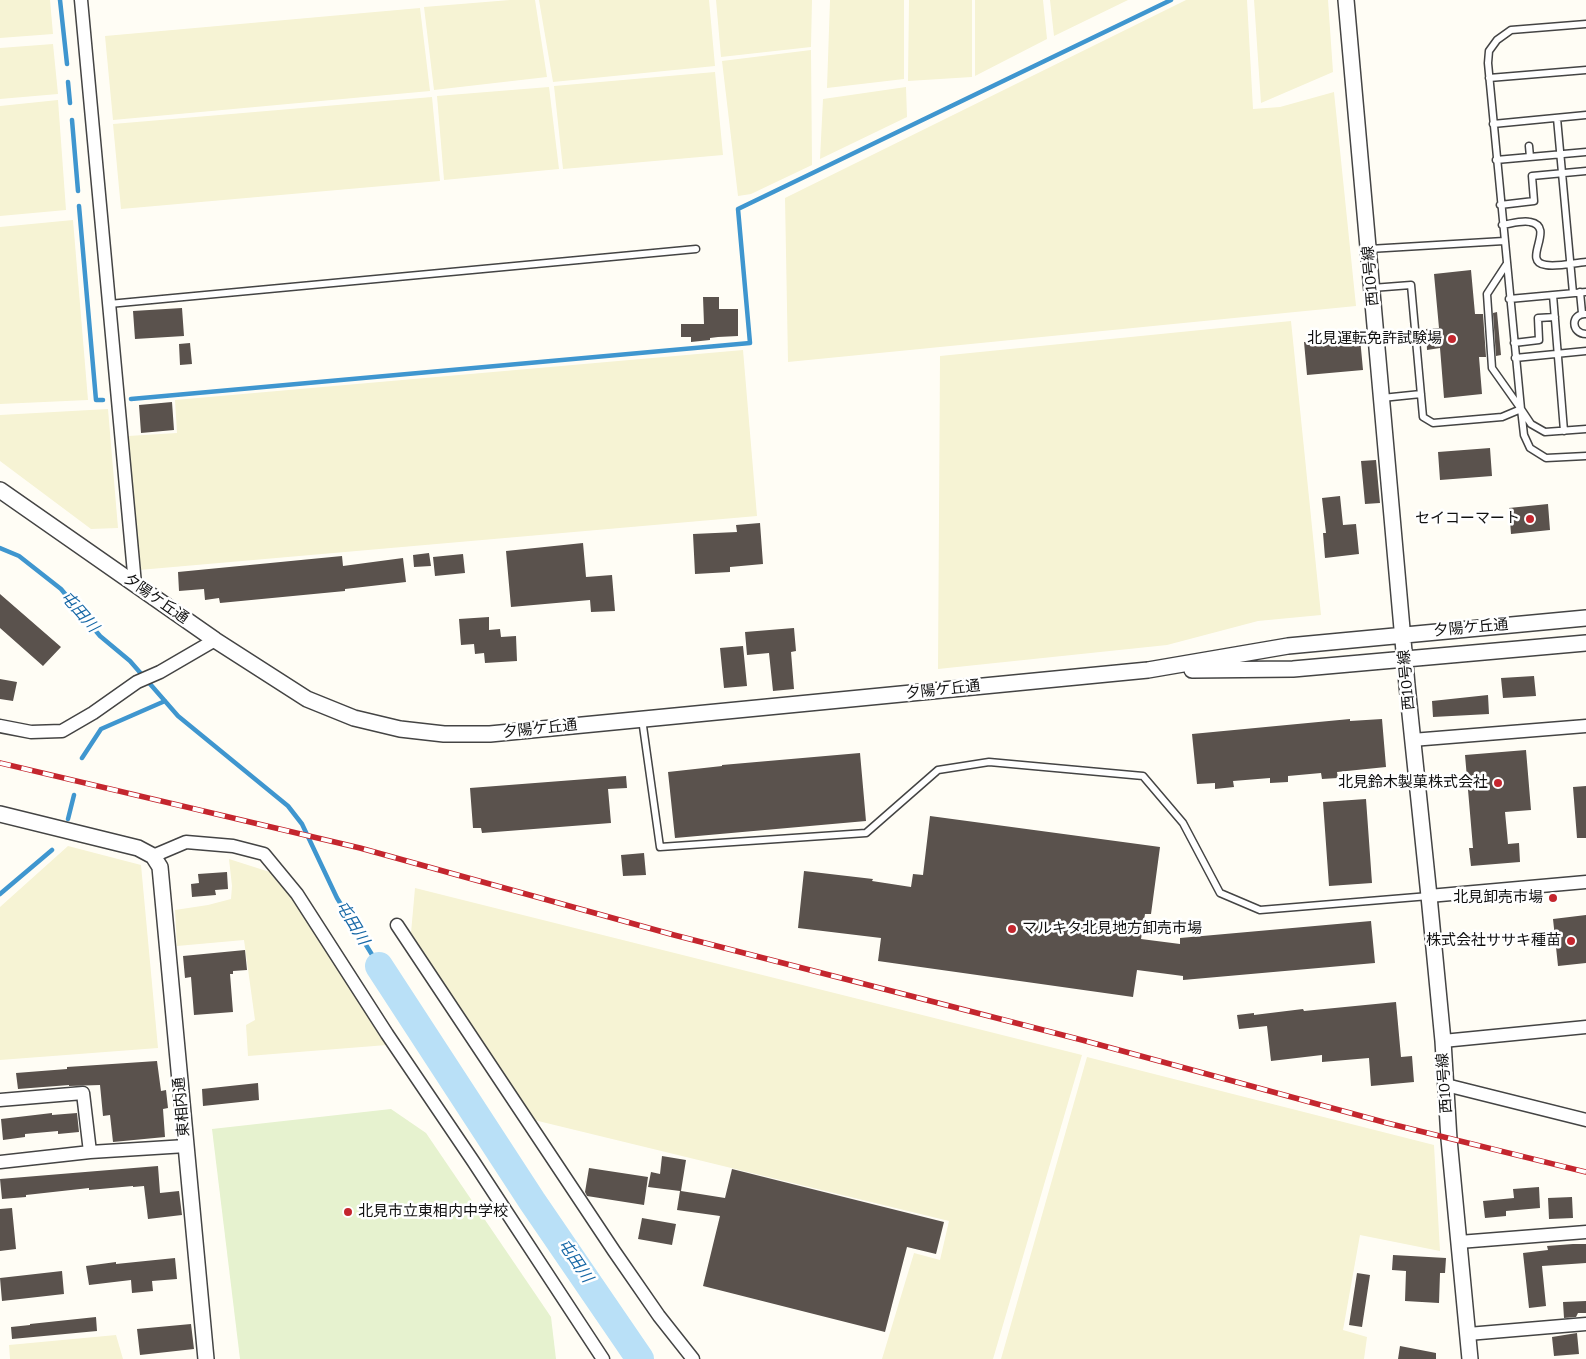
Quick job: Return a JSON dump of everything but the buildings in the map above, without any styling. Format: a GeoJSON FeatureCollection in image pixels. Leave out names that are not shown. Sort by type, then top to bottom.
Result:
{"type":"FeatureCollection","features":[{"type":"Feature","properties":{"kind":"street"},"geometry":{"type":"LineString","coordinates":[[81,0],[135,584]]}},
{"type":"Feature","properties":{"kind":"street","name":"西10号線"},"geometry":{"type":"LineString","coordinates":[[1346,0],[1412,740],[1443,1041],[1470,1359]]}},
{"type":"Feature","properties":{"kind":"street","name":"夕陽ケ丘通"},"geometry":{"type":"LineString","coordinates":[[0,490],[215,640],[307,699],[354,718],[400,729],[444,734],[490,734],[1148,670],[1288,646],[1586,618]]}},
{"type":"Feature","properties":{"kind":"street"},"geometry":{"type":"LineString","coordinates":[[0,726],[31,732],[62,731],[93,713],[137,682],[160,672],[215,640]]}},
{"type":"Feature","properties":{"kind":"street","name":"夕陽ケ丘通"},"geometry":{"type":"LineString","coordinates":[[1148,670],[1293,669],[1586,643]]}},
{"type":"Feature","properties":{"kind":"street"},"geometry":{"type":"LineString","coordinates":[[1412,740],[1586,726]]}},
{"type":"Feature","properties":{"kind":"street"},"geometry":{"type":"LineString","coordinates":[[0,814],[138,848],[153,856],[186,842],[232,846],[264,854],[297,894],[387,1034],[603,1359]]}},
{"type":"Feature","properties":{"kind":"street","name":"東相内通"},"geometry":{"type":"LineString","coordinates":[[153,856],[160,867],[206,1359]]}},
{"type":"Feature","properties":{"kind":"street"},"geometry":{"type":"LineString","coordinates":[[1429,896],[1586,882]]}},
{"type":"Feature","properties":{"kind":"street"},"geometry":{"type":"LineString","coordinates":[[397,925],[614,1251],[659,1316],[693,1359]]}},
{"type":"Feature","properties":{"kind":"street"},"geometry":{"type":"LineString","coordinates":[[1443,1041],[1586,1027]]}},
{"type":"Feature","properties":{"kind":"street"},"geometry":{"type":"LineString","coordinates":[[1446,1085],[1586,1120]]}},
{"type":"Feature","properties":{"kind":"street"},"geometry":{"type":"LineString","coordinates":[[0,1100],[83,1093],[90,1152]]}},
{"type":"Feature","properties":{"kind":"street"},"geometry":{"type":"LineString","coordinates":[[0,1162],[90,1152],[186,1146]]}},
{"type":"Feature","properties":{"kind":"street"},"geometry":{"type":"LineString","coordinates":[[1459,1242],[1586,1232]]}},
{"type":"Feature","properties":{"kind":"street"},"geometry":{"type":"LineString","coordinates":[[1468,1334],[1586,1324]]}},
{"type":"Feature","properties":{"kind":"lane"},"geometry":{"type":"LineString","coordinates":[[1586,24],[1511,30],[1497,40],[1489,51],[1489,78],[1500,205],[1524,435],[1530,448],[1546,458],[1586,456]]}},
{"type":"Feature","properties":{"kind":"lane"},"geometry":{"type":"LineString","coordinates":[[1489,78],[1586,70]]}},
{"type":"Feature","properties":{"kind":"lane"},"geometry":{"type":"LineString","coordinates":[[1493,124],[1586,115]]}},
{"type":"Feature","properties":{"kind":"lane"},"geometry":{"type":"LineString","coordinates":[[1556,118],[1570,263],[1580,292],[1584,314],[1577,316],[1574,320],[1574,326],[1576,331],[1586,334]]}},
{"type":"Feature","properties":{"kind":"lane"},"geometry":{"type":"LineString","coordinates":[[1529,146],[1530,157]]}},
{"type":"Feature","properties":{"kind":"lane"},"geometry":{"type":"LineString","coordinates":[[1496,160],[1586,152]]}},
{"type":"Feature","properties":{"kind":"lane"},"geometry":{"type":"LineString","coordinates":[[1500,205],[1534,201],[1532,176],[1586,171]]}},
{"type":"Feature","properties":{"kind":"lane"},"geometry":{"type":"LineString","coordinates":[[1502,225],[1529,222],[1537,225],[1541,232],[1541,239],[1536,247],[1536,253],[1539,262],[1545,265],[1586,262]]}},
{"type":"Feature","properties":{"kind":"lane"},"geometry":{"type":"LineString","coordinates":[[1369,249],[1504,241]]}},
{"type":"Feature","properties":{"kind":"lane"},"geometry":{"type":"LineString","coordinates":[[108,304],[696,249]]}},
{"type":"Feature","properties":{"kind":"lane"},"geometry":{"type":"LineString","coordinates":[[1506,265],[1486,294],[1492,368],[1531,424],[1545,432],[1586,429]]}},
{"type":"Feature","properties":{"kind":"lane"},"geometry":{"type":"LineString","coordinates":[[1372,288],[1411,285],[1423,417],[1433,423],[1502,417],[1521,409]]}},
{"type":"Feature","properties":{"kind":"lane"},"geometry":{"type":"LineString","coordinates":[[1509,299],[1580,292]]}},
{"type":"Feature","properties":{"kind":"lane"},"geometry":{"type":"LineString","coordinates":[[1553,295],[1564,431]]}},
{"type":"Feature","properties":{"kind":"lane"},"geometry":{"type":"LineString","coordinates":[[1514,343],[1540,340],[1538,318],[1555,317]]}},
{"type":"Feature","properties":{"kind":"lane"},"geometry":{"type":"LineString","coordinates":[[1515,358],[1586,351]]}},
{"type":"Feature","properties":{"kind":"lane"},"geometry":{"type":"LineString","coordinates":[[1382,398],[1421,394]]}},
{"type":"Feature","properties":{"kind":"lane"},"geometry":{"type":"LineString","coordinates":[[642,719],[660,847],[866,832],[938,770],[989,762],[1143,776],[1184,823],[1220,893],[1260,910],[1429,896]]}},
{"type":"Feature","properties":{"kind":"shaded area"},"geometry":{"type":"Polygon","coordinates":[[[0,0],[50,0],[53,34],[0,38],[0,0]]]}},
{"type":"Feature","properties":{"kind":"shaded area"},"geometry":{"type":"Polygon","coordinates":[[[510,0],[535,0],[547,77],[434,90],[424,7],[510,0]]]}},
{"type":"Feature","properties":{"kind":"shaded area"},"geometry":{"type":"Polygon","coordinates":[[[539,0],[709,0],[715,66],[553,82],[539,0]]]}},
{"type":"Feature","properties":{"kind":"shaded area"},"geometry":{"type":"Polygon","coordinates":[[[716,0],[812,0],[811,47],[721,57],[716,0]]]}},
{"type":"Feature","properties":{"kind":"shaded area"},"geometry":{"type":"Polygon","coordinates":[[[830,0],[904,0],[904,79],[827,88],[830,0]]]}},
{"type":"Feature","properties":{"kind":"shaded area"},"geometry":{"type":"Polygon","coordinates":[[[909,0],[972,0],[972,77],[908,81],[909,0]]]}},
{"type":"Feature","properties":{"kind":"shaded area"},"geometry":{"type":"Polygon","coordinates":[[[975,0],[1043,0],[1047,39],[975,76],[975,0]]]}},
{"type":"Feature","properties":{"kind":"shaded area"},"geometry":{"type":"Polygon","coordinates":[[[1050,0],[1128,0],[1054,36],[1050,0]]]}},
{"type":"Feature","properties":{"kind":"shaded area"},"geometry":{"type":"Polygon","coordinates":[[[1186,0],[1247,0],[1253,109],[1280,107],[1334,92],[1356,306],[788,362],[785,198],[1186,0]]]}},
{"type":"Feature","properties":{"kind":"shaded area"},"geometry":{"type":"Polygon","coordinates":[[[1254,0],[1328,0],[1333,72],[1261,103],[1254,0]]]}},
{"type":"Feature","properties":{"kind":"shaded area"},"geometry":{"type":"Polygon","coordinates":[[[420,8],[430,91],[113,120],[105,36],[420,8]]]}},
{"type":"Feature","properties":{"kind":"shaded area"},"geometry":{"type":"Polygon","coordinates":[[[53,44],[58,94],[0,99],[0,48],[53,44]]]}},
{"type":"Feature","properties":{"kind":"shaded area"},"geometry":{"type":"Polygon","coordinates":[[[811,50],[812,165],[751,194],[738,196],[722,61],[811,50]]]}},
{"type":"Feature","properties":{"kind":"shaded area"},"geometry":{"type":"Polygon","coordinates":[[[715,72],[723,155],[563,169],[554,86],[715,72]]]}},
{"type":"Feature","properties":{"kind":"shaded area"},"geometry":{"type":"Polygon","coordinates":[[[549,87],[559,169],[444,180],[437,96],[549,87]]]}},
{"type":"Feature","properties":{"kind":"shaded area"},"geometry":{"type":"Polygon","coordinates":[[[906,87],[907,117],[820,159],[823,99],[906,87]]]}},
{"type":"Feature","properties":{"kind":"shaded area"},"geometry":{"type":"Polygon","coordinates":[[[432,97],[440,181],[121,209],[113,124],[432,97]]]}},
{"type":"Feature","properties":{"kind":"shaded area"},"geometry":{"type":"Polygon","coordinates":[[[58,100],[66,210],[0,216],[0,106],[58,100]]]}},
{"type":"Feature","properties":{"kind":"shaded area"},"geometry":{"type":"Polygon","coordinates":[[[73,220],[88,400],[0,404],[0,227],[73,220]]]}},
{"type":"Feature","properties":{"kind":"shaded area"},"geometry":{"type":"Polygon","coordinates":[[[1291,321],[1321,615],[1258,621],[1167,645],[938,669],[940,356],[1291,321]]]}},
{"type":"Feature","properties":{"kind":"shaded area"},"geometry":{"type":"Polygon","coordinates":[[[743,350],[757,516],[139,570],[128,436],[177,433],[175,400],[743,350]]]}},
{"type":"Feature","properties":{"kind":"shaded area"},"geometry":{"type":"Polygon","coordinates":[[[108,409],[118,528],[91,529],[0,461],[0,415],[108,409]]]}},
{"type":"Feature","properties":{"kind":"shaded area"},"geometry":{"type":"Polygon","coordinates":[[[68,846],[141,865],[158,1048],[0,1060],[0,907],[68,846]]]}},
{"type":"Feature","properties":{"kind":"shaded area"},"geometry":{"type":"Polygon","coordinates":[[[229,859],[276,874],[387,1045],[248,1056],[246,1025],[255,1020],[244,940],[177,946],[175,910],[231,899],[232,886],[229,859]]]}},
{"type":"Feature","properties":{"kind":"shaded area"},"geometry":{"type":"Polygon","coordinates":[[[415,888],[1082,1055],[993,1359],[882,1359],[914,1253],[940,1260],[949,1221],[534,1120],[411,933],[415,888]]]}},
{"type":"Feature","properties":{"kind":"shaded area"},"geometry":{"type":"Polygon","coordinates":[[[1087,1057],[1434,1145],[1440,1251],[1360,1235],[1343,1330],[1367,1337],[1364,1359],[1001,1359],[1087,1057]]]}},
{"type":"Feature","properties":{"kind":"shaded area"},"geometry":{"type":"Polygon","coordinates":[[[116,1335],[123,1359],[10,1359],[9,1345],[116,1335]]]}},
{"type":"Feature","properties":{"kind":"green space","name":"北見市立東相内中学校"},"geometry":{"type":"Polygon","coordinates":[[[391,1109],[426,1133],[551,1317],[556,1359],[240,1359],[212,1129],[391,1109]]]}},
{"type":"Feature","properties":{"kind":"waterway"},"geometry":{"type":"LineString","coordinates":[[60,0],[67,64]]}},
{"type":"Feature","properties":{"kind":"waterway"},"geometry":{"type":"LineString","coordinates":[[131,399],[750,343],[738,209],[1171,0]]}},
{"type":"Feature","properties":{"kind":"waterway"},"geometry":{"type":"LineString","coordinates":[[68,82],[70,103]]}},
{"type":"Feature","properties":{"kind":"waterway"},"geometry":{"type":"LineString","coordinates":[[72,120],[78,191]]}},
{"type":"Feature","properties":{"kind":"waterway"},"geometry":{"type":"LineString","coordinates":[[79,206],[96,400],[103,400]]}},
{"type":"Feature","properties":{"kind":"waterway","name":"屯田川"},"geometry":{"type":"LineString","coordinates":[[0,548],[19,556],[61,589],[100,636],[130,661],[178,716],[288,806],[302,824],[337,898],[379,966]]}},
{"type":"Feature","properties":{"kind":"waterway"},"geometry":{"type":"LineString","coordinates":[[82,758],[101,729],[165,701]]}},
{"type":"Feature","properties":{"kind":"waterway"},"geometry":{"type":"LineString","coordinates":[[68,819],[74,795]]}},
{"type":"Feature","properties":{"kind":"waterway"},"geometry":{"type":"LineString","coordinates":[[0,894],[52,850]]}},
{"type":"Feature","properties":{"kind":"waterway","name":"屯田川"},"geometry":{"type":"LineString","coordinates":[[379,966],[532,1201],[640,1359]]}},
{"type":"Feature","properties":{"kind":"railway"},"geometry":{"type":"LineString","coordinates":[[0,763],[360,848],[674,935],[1082,1040],[1387,1123],[1586,1172]]}},
{"type":"Feature","properties":{"kind":"place","name":"北見運転免許試験場"},"geometry":{"type":"Point","coordinates":[1452,339]}},
{"type":"Feature","properties":{"kind":"place","name":"セイコーマート"},"geometry":{"type":"Point","coordinates":[1530,519]}},
{"type":"Feature","properties":{"kind":"place","name":"北見鈴木製菓株式会社"},"geometry":{"type":"Point","coordinates":[1498,783]}},
{"type":"Feature","properties":{"kind":"place","name":"北見卸売市場"},"geometry":{"type":"Point","coordinates":[1553,898]}},
{"type":"Feature","properties":{"kind":"place","name":"マルキタ北見地方卸売市場"},"geometry":{"type":"Point","coordinates":[1012,929]}},
{"type":"Feature","properties":{"kind":"place","name":"株式会社ササキ種苗"},"geometry":{"type":"Point","coordinates":[1571,941]}},
{"type":"Feature","properties":{"kind":"place","name":"北見市立東相内中学校"},"geometry":{"type":"Point","coordinates":[348,1212]}}]}
